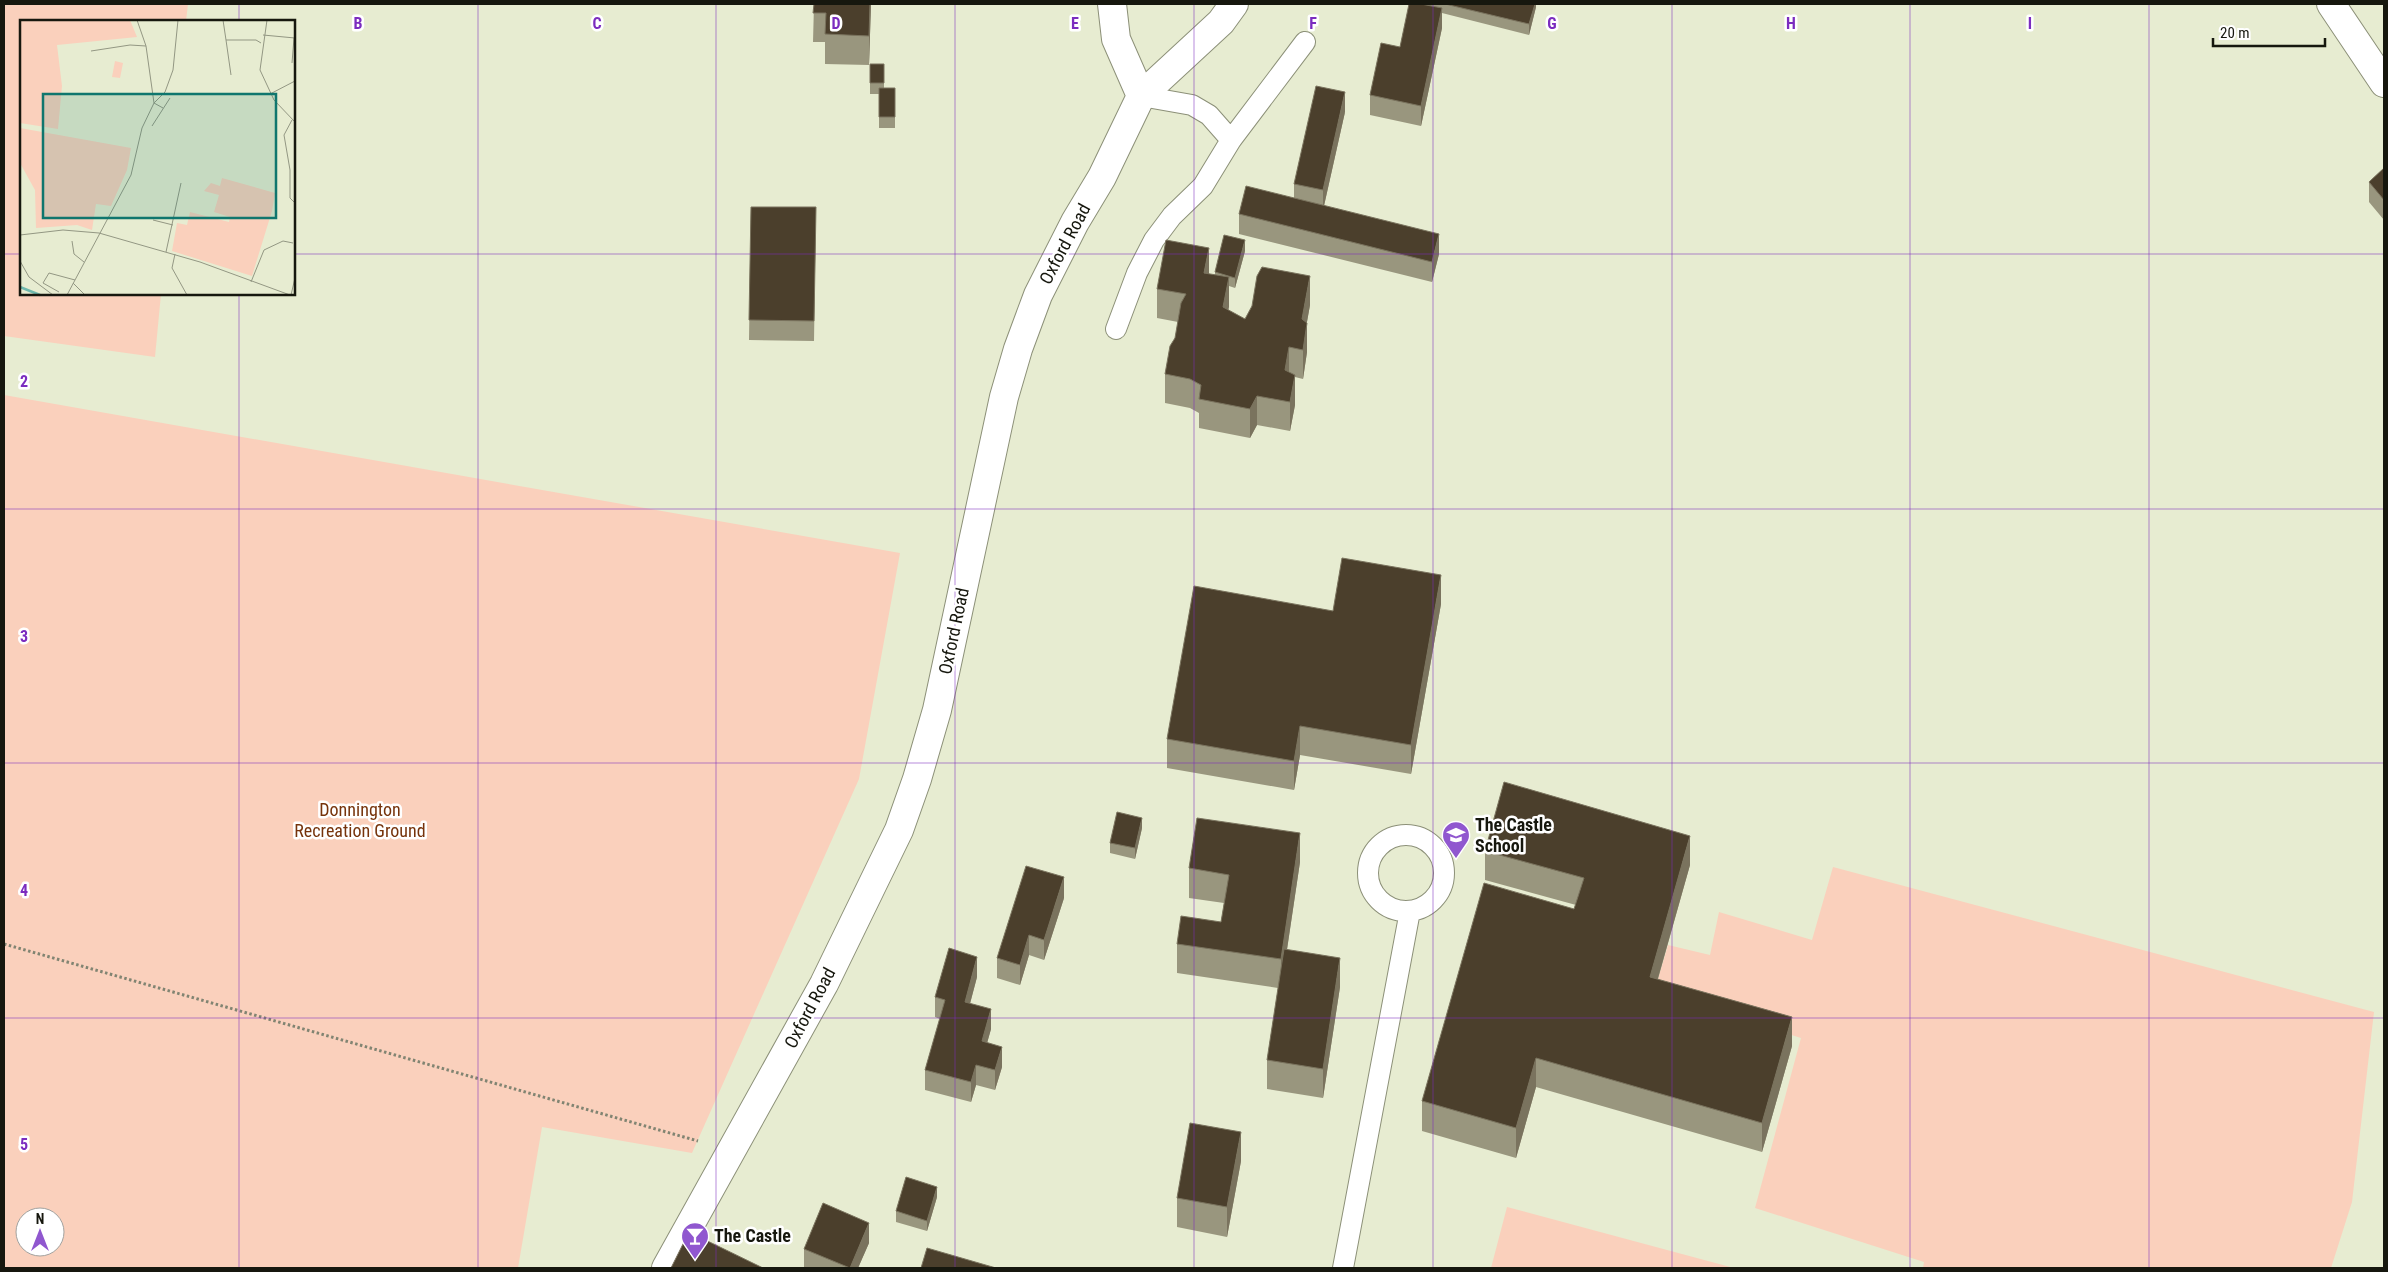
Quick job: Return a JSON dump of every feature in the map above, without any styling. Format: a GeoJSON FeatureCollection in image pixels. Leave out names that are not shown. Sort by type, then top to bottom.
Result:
{"type":"FeatureCollection","features":[{"type":"Feature","properties":{"kind":"main road"},"geometry":{"type":"LineString","coordinates":[[1112,4],[1116,39],[1141,96]]}},
{"type":"Feature","properties":{"kind":"main road","name":"Oxford Road"},"geometry":{"type":"LineString","coordinates":[[666,1268],[824,984],[900,830],[917,780],[937,710],[982,489],[1004,397],[1018,349],[1038,295],[1075,222],[1102,177],[1141,96],[1200,43],[1221,22],[1234,4]]}},
{"type":"Feature","properties":{"kind":"main road"},"geometry":{"type":"LineString","coordinates":[[2331,4],[2384,83]]}},
{"type":"Feature","properties":{"kind":"lane"},"geometry":{"type":"LineString","coordinates":[[1116,329],[1137,273],[1154,240],[1172,216],[1203,186],[1230,140],[1305,42]]}},
{"type":"Feature","properties":{"kind":"lane"},"geometry":{"type":"LineString","coordinates":[[1141,96],[1192,105],[1209,115],[1230,140]]}},
{"type":"Feature","properties":{"kind":"lane"},"geometry":{"type":"LineString","coordinates":[[1343,1268],[1410,911]]}},
{"type":"Feature","properties":{"kind":"path"},"geometry":{"type":"LineString","coordinates":[[4,944],[732,1151]]}},
{"type":"Feature","properties":{"kind":"green space"},"geometry":{"type":"Polygon","coordinates":[[[4,4],[188,4],[186,20],[20,20],[20,295],[161,295],[155,357],[4,336],[4,4]]]}},
{"type":"Feature","properties":{"kind":"green space","name":"Donnington Recreation Ground"},"geometry":{"type":"Polygon","coordinates":[[[4,395],[900,553],[859,779],[692,1153],[542,1127],[518,1268],[4,1268],[4,395]]]}},
{"type":"Feature","properties":{"kind":"green space"},"geometry":{"type":"Polygon","coordinates":[[[1833,867],[2374,1012],[2352,1202],[2331,1268],[1923,1268],[1924,1262],[1755,1208],[1801,1038],[1654,992],[1668,945],[1710,955],[1719,912],[1812,940],[1833,867]]]}},
{"type":"Feature","properties":{"kind":"green space"},"geometry":{"type":"Polygon","coordinates":[[[1507,1207],[1734,1268],[1491,1268],[1507,1207]]]}},
{"type":"Feature","properties":{"kind":"building"},"geometry":{"type":"Polygon","coordinates":[[[814,4],[870,4],[869,36],[825,34],[826,13],[813,13],[814,4]]]}},
{"type":"Feature","properties":{"kind":"building"},"geometry":{"type":"Polygon","coordinates":[[[1409,4],[1442,8],[1421,106],[1370,95],[1381,43],[1400,47],[1409,4]]]}},
{"type":"Feature","properties":{"kind":"building"},"geometry":{"type":"Polygon","coordinates":[[[1445,4],[1535,4],[1529,24],[1445,4]]]}},
{"type":"Feature","properties":{"kind":"building"},"geometry":{"type":"Polygon","coordinates":[[[870,64],[884,64],[884,83],[870,83],[870,64]]]}},
{"type":"Feature","properties":{"kind":"building"},"geometry":{"type":"Polygon","coordinates":[[[1316,86],[1345,92],[1323,190],[1294,184],[1316,86]]]}},
{"type":"Feature","properties":{"kind":"building"},"geometry":{"type":"Polygon","coordinates":[[[879,88],[895,88],[895,117],[879,117],[879,88]]]}},
{"type":"Feature","properties":{"kind":"building"},"geometry":{"type":"Polygon","coordinates":[[[2384,168],[2384,200],[2369,182],[2384,168]]]}},
{"type":"Feature","properties":{"kind":"building"},"geometry":{"type":"Polygon","coordinates":[[[1246,186],[1439,234],[1432,262],[1239,214],[1246,186]]]}},
{"type":"Feature","properties":{"kind":"building"},"geometry":{"type":"Polygon","coordinates":[[[751,207],[816,207],[814,321],[749,320],[751,207]]]}},
{"type":"Feature","properties":{"kind":"building"},"geometry":{"type":"Polygon","coordinates":[[[1224,235],[1245,240],[1235,278],[1215,272],[1224,235]]]}},
{"type":"Feature","properties":{"kind":"building"},"geometry":{"type":"Polygon","coordinates":[[[1166,240],[1209,248],[1204,273],[1229,277],[1223,307],[1245,319],[1252,306],[1257,276],[1262,267],[1310,276],[1302,319],[1307,323],[1303,350],[1289,347],[1285,370],[1295,375],[1290,402],[1257,396],[1250,409],[1199,399],[1201,385],[1190,379],[1165,374],[1170,346],[1175,338],[1181,303],[1186,294],[1157,289],[1166,240]]]}},
{"type":"Feature","properties":{"kind":"building"},"geometry":{"type":"Polygon","coordinates":[[[1342,558],[1441,575],[1411,745],[1300,726],[1294,761],[1167,739],[1194,586],[1333,611],[1342,558]]]}},
{"type":"Feature","properties":{"kind":"building"},"geometry":{"type":"Polygon","coordinates":[[[1504,782],[1690,836],[1650,977],[1792,1017],[1762,1123],[1536,1058],[1516,1128],[1422,1101],[1484,883],[1574,909],[1584,878],[1485,851],[1504,782]]]}},
{"type":"Feature","properties":{"kind":"building"},"geometry":{"type":"Polygon","coordinates":[[[1117,812],[1142,818],[1135,848],[1110,843],[1117,812]]]}},
{"type":"Feature","properties":{"kind":"building"},"geometry":{"type":"Polygon","coordinates":[[[1197,818],[1300,833],[1281,959],[1177,944],[1181,916],[1221,922],[1229,875],[1189,868],[1197,818]]]}},
{"type":"Feature","properties":{"kind":"building"},"geometry":{"type":"Polygon","coordinates":[[[1026,866],[1064,877],[1044,940],[1029,935],[1020,965],[997,958],[1026,866]]]}},
{"type":"Feature","properties":{"kind":"building"},"geometry":{"type":"Polygon","coordinates":[[[949,948],[977,957],[965,1002],[991,1009],[982,1041],[1002,1047],[995,1070],[976,1065],[971,1082],[925,1070],[945,1000],[935,997],[949,948]]]}},
{"type":"Feature","properties":{"kind":"building"},"geometry":{"type":"Polygon","coordinates":[[[1284,949],[1340,958],[1323,1069],[1267,1060],[1284,949]]]}},
{"type":"Feature","properties":{"kind":"building"},"geometry":{"type":"Polygon","coordinates":[[[1190,1123],[1241,1132],[1227,1207],[1177,1198],[1190,1123]]]}},
{"type":"Feature","properties":{"kind":"building"},"geometry":{"type":"Polygon","coordinates":[[[906,1177],[937,1187],[927,1221],[896,1211],[906,1177]]]}},
{"type":"Feature","properties":{"kind":"building"},"geometry":{"type":"Polygon","coordinates":[[[823,1203],[869,1223],[850,1268],[804,1249],[823,1203]]]}},
{"type":"Feature","properties":{"kind":"building"},"geometry":{"type":"Polygon","coordinates":[[[689,1232],[763,1268],[671,1268],[689,1232]]]}},
{"type":"Feature","properties":{"kind":"building"},"geometry":{"type":"Polygon","coordinates":[[[927,1248],[996,1268],[921,1268],[927,1248]]]}},
{"type":"Feature","properties":{"kind":"place","name":"The Castle School"},"geometry":{"type":"Point","coordinates":[1456,859]}},
{"type":"Feature","properties":{"kind":"place","name":"The Castle"},"geometry":{"type":"Point","coordinates":[695,1260]}}]}
